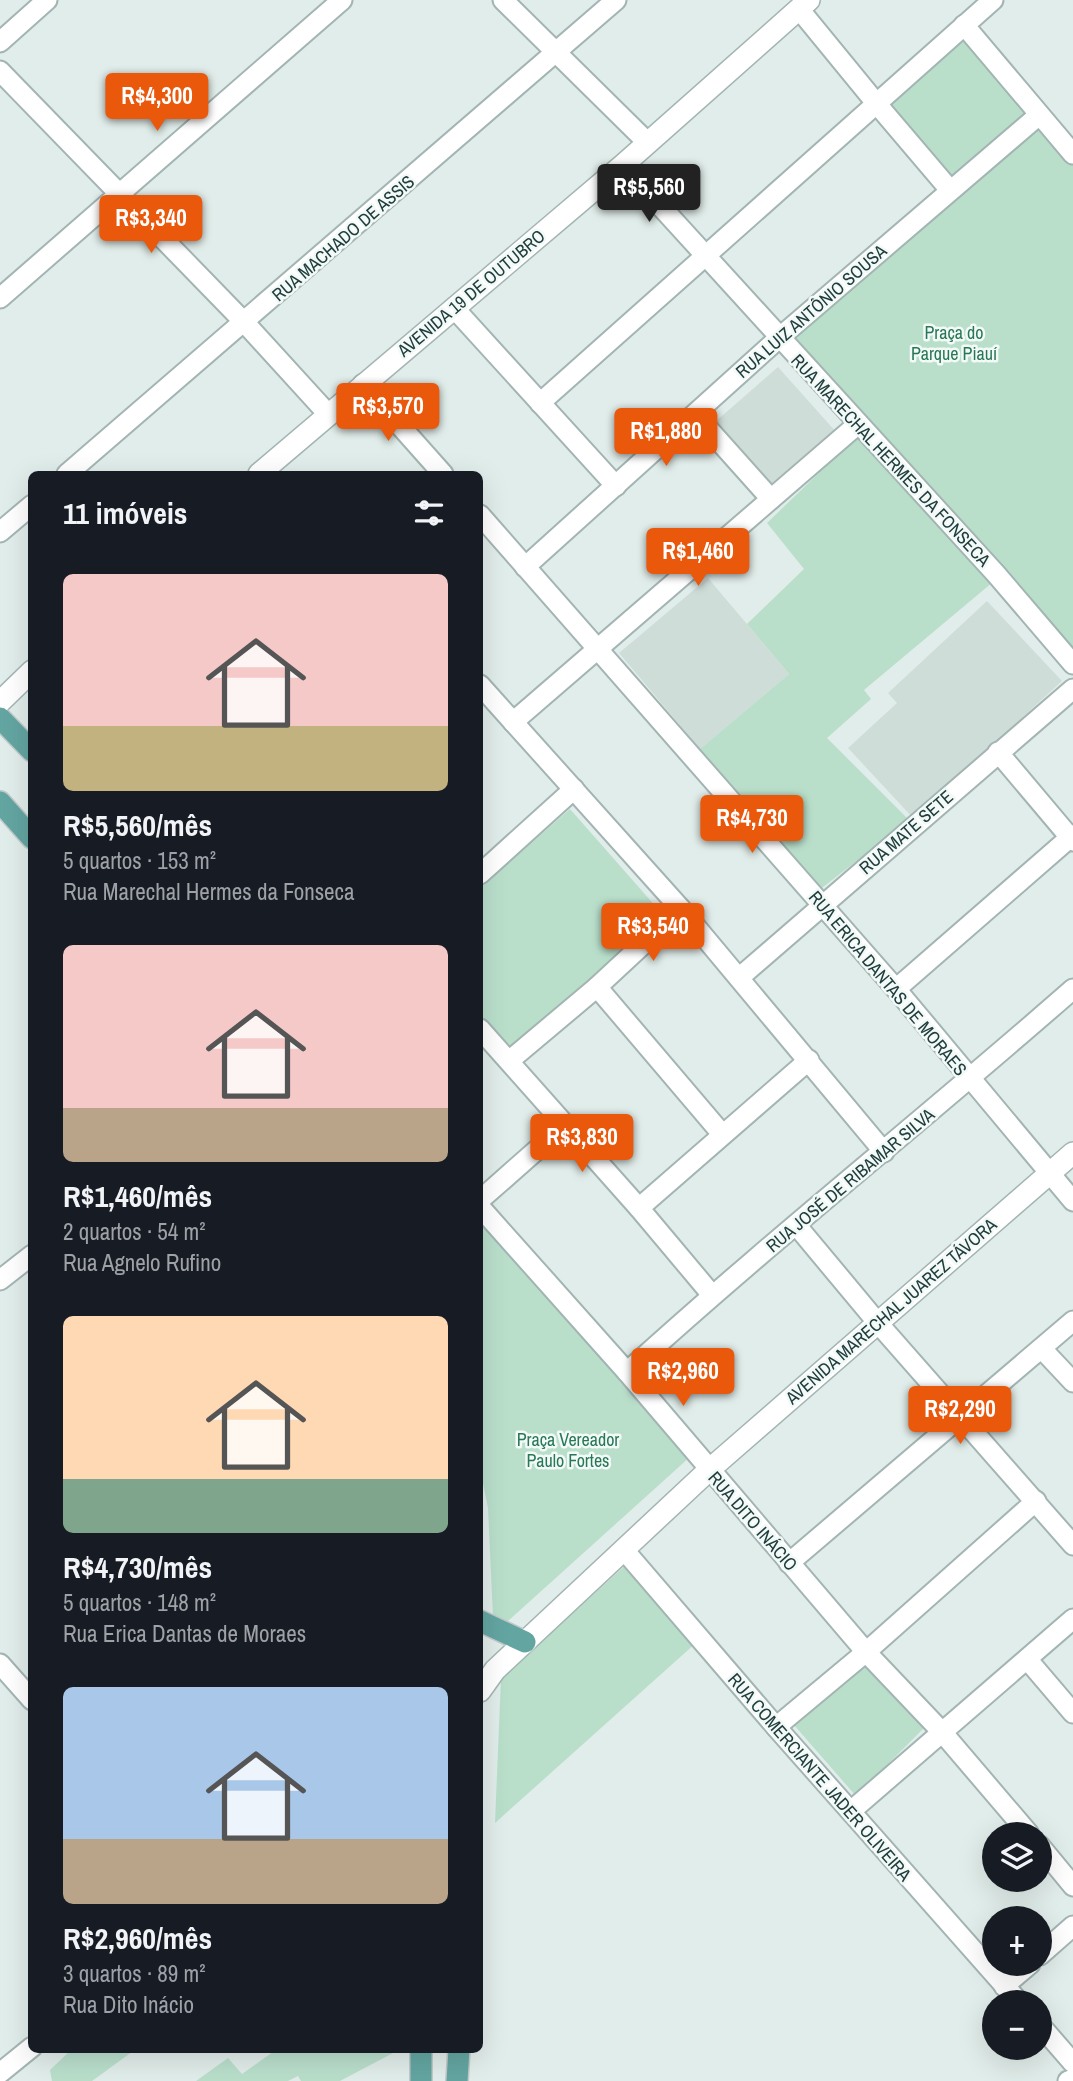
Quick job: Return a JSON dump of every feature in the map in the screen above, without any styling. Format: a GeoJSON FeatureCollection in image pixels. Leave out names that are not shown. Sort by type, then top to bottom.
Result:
{"type":"FeatureCollection","features":[{"type":"Feature","properties":{"kind":"main road"},"geometry":{"type":"LineString","coordinates":[[0,718],[28,747]]}},
{"type":"Feature","properties":{"kind":"main road"},"geometry":{"type":"LineString","coordinates":[[0,802],[28,834]]}},
{"type":"Feature","properties":{"kind":"main road"},"geometry":{"type":"LineString","coordinates":[[483,1622],[525,1642]]}},
{"type":"Feature","properties":{"kind":"main road"},"geometry":{"type":"LineString","coordinates":[[421,2053],[421,2081]]}},
{"type":"Feature","properties":{"kind":"main road"},"geometry":{"type":"LineString","coordinates":[[457,2081],[459,2053]]}},
{"type":"Feature","properties":{"kind":"street"},"geometry":{"type":"LineString","coordinates":[[0,42],[47,0]]}},
{"type":"Feature","properties":{"kind":"street"},"geometry":{"type":"LineString","coordinates":[[0,298],[342,0]]}},
{"type":"Feature","properties":{"kind":"street"},"geometry":{"type":"LineString","coordinates":[[503,0],[648,143]]}},
{"type":"Feature","properties":{"kind":"street","name":"RUA MACHADO DE ASSIS"},"geometry":{"type":"LineString","coordinates":[[72,471],[617,0]]}},
{"type":"Feature","properties":{"kind":"street"},"geometry":{"type":"LineString","coordinates":[[540,403],[993,0]]}},
{"type":"Feature","properties":{"kind":"street"},"geometry":{"type":"LineString","coordinates":[[804,4],[876,103],[950,190]]}},
{"type":"Feature","properties":{"kind":"street","name":"AVENIDA 19 DE OUTUBRO"},"geometry":{"type":"LineString","coordinates":[[262,471],[623,165],[804,4]]}},
{"type":"Feature","properties":{"kind":"street"},"geometry":{"type":"LineString","coordinates":[[964,25],[1073,154]]}},
{"type":"Feature","properties":{"kind":"street"},"geometry":{"type":"LineString","coordinates":[[0,71],[245,323],[328,414]]}},
{"type":"Feature","properties":{"kind":"street","name":"RUA LUIZ ANTÔNIO SOUSA"},"geometry":{"type":"LineString","coordinates":[[525,566],[779,338],[1039,115]]}},
{"type":"Feature","properties":{"kind":"street","name":"RUA MARECHAL HERMES DA FONSECA"},"geometry":{"type":"LineString","coordinates":[[623,165],[996,574],[1073,664]]}},
{"type":"Feature","properties":{"kind":"street"},"geometry":{"type":"LineString","coordinates":[[454,308],[616,486]]}},
{"type":"Feature","properties":{"kind":"street"},"geometry":{"type":"LineString","coordinates":[[363,384],[440,471]]}},
{"type":"Feature","properties":{"kind":"street"},"geometry":{"type":"LineString","coordinates":[[695,414],[771,499]]}},
{"type":"Feature","properties":{"kind":"street"},"geometry":{"type":"LineString","coordinates":[[513,722],[858,424]]}},
{"type":"Feature","properties":{"kind":"street"},"geometry":{"type":"LineString","coordinates":[[0,532],[28,508]]}},
{"type":"Feature","properties":{"kind":"street","name":"RUA ERICA DANTAS DE MORAES"},"geometry":{"type":"LineString","coordinates":[[483,518],[896,989],[1073,1201]]}},
{"type":"Feature","properties":{"kind":"street"},"geometry":{"type":"LineString","coordinates":[[0,702],[28,681]]}},
{"type":"Feature","properties":{"kind":"street"},"geometry":{"type":"LineString","coordinates":[[483,688],[740,977],[884,1152]]}},
{"type":"Feature","properties":{"kind":"street","name":"RUA MATE SETE"},"geometry":{"type":"LineString","coordinates":[[740,977],[1073,689]]}},
{"type":"Feature","properties":{"kind":"street"},"geometry":{"type":"LineString","coordinates":[[896,989],[1072,838],[998,752]]}},
{"type":"Feature","properties":{"kind":"street"},"geometry":{"type":"LineString","coordinates":[[483,867],[574,789]]}},
{"type":"Feature","properties":{"kind":"street"},"geometry":{"type":"LineString","coordinates":[[509,1061],[597,987],[681,909]]}},
{"type":"Feature","properties":{"kind":"street"},"geometry":{"type":"LineString","coordinates":[[597,987],[722,1134]]}},
{"type":"Feature","properties":{"kind":"street","name":"RUA JOSÉ DE RIBAMAR SILVA"},"geometry":{"type":"LineString","coordinates":[[627,1372],[712,1295],[970,1080],[1073,989]]}},
{"type":"Feature","properties":{"kind":"street"},"geometry":{"type":"LineString","coordinates":[[483,1032],[639,1208],[712,1295]]}},
{"type":"Feature","properties":{"kind":"street"},"geometry":{"type":"LineString","coordinates":[[639,1208],[808,1060]]}},
{"type":"Feature","properties":{"kind":"street"},"geometry":{"type":"LineString","coordinates":[[483,1197],[565,1125]]}},
{"type":"Feature","properties":{"kind":"street","name":"AVENIDA MARECHAL JUAREZ TÁVORA"},"geometry":{"type":"LineString","coordinates":[[487,1671],[525,1642],[709,1469],[1073,1153]]}},
{"type":"Feature","properties":{"kind":"street","name":"RUA DITO INÁCIO"},"geometry":{"type":"LineString","coordinates":[[483,1210],[627,1372],[866,1652],[942,1732],[1019,1822]]}},
{"type":"Feature","properties":{"kind":"street"},"geometry":{"type":"LineString","coordinates":[[797,1226],[877,1322],[1073,1545]]}},
{"type":"Feature","properties":{"kind":"street"},"geometry":{"type":"LineString","coordinates":[[0,1280],[28,1258]]}},
{"type":"Feature","properties":{"kind":"street"},"geometry":{"type":"LineString","coordinates":[[789,1563],[1073,1321]]}},
{"type":"Feature","properties":{"kind":"street"},"geometry":{"type":"LineString","coordinates":[[1042,1349],[1073,1382]]}},
{"type":"Feature","properties":{"kind":"street"},"geometry":{"type":"LineString","coordinates":[[776,1727],[866,1652],[1036,1502]]}},
{"type":"Feature","properties":{"kind":"street","name":"RUA COMERCIANTE JADER OLIVEIRA"},"geometry":{"type":"LineString","coordinates":[[624,1550],[1008,1990]]}},
{"type":"Feature","properties":{"kind":"street"},"geometry":{"type":"LineString","coordinates":[[851,1811],[1073,1619]]}},
{"type":"Feature","properties":{"kind":"street"},"geometry":{"type":"LineString","coordinates":[[1027,1659],[1073,1713]]}},
{"type":"Feature","properties":{"kind":"street"},"geometry":{"type":"LineString","coordinates":[[0,1664],[28,1696]]}},
{"type":"Feature","properties":{"kind":"street"},"geometry":{"type":"LineString","coordinates":[[1052,1861],[1073,1886]]}},
{"type":"Feature","properties":{"kind":"street"},"geometry":{"type":"LineString","coordinates":[[1052,1944],[1073,1926]]}},
{"type":"Feature","properties":{"kind":"street"},"geometry":{"type":"LineString","coordinates":[[1004,1986],[1016,1976]]}},
{"type":"Feature","properties":{"kind":"street"},"geometry":{"type":"LineString","coordinates":[[1052,2039],[1073,2063]]}},
{"type":"Feature","properties":{"kind":"street"},"geometry":{"type":"LineString","coordinates":[[0,2073],[28,2050]]}},
{"type":"Feature","properties":{"kind":"street"},"geometry":{"type":"LineString","coordinates":[[1068,2081],[1073,2079]]}},
{"type":"Feature","properties":{"kind":"shaded area"},"geometry":{"type":"Polygon","coordinates":[[[778,367],[837,433],[774,488],[715,422],[778,367]]]}},
{"type":"Feature","properties":{"kind":"shaded area"},"geometry":{"type":"Polygon","coordinates":[[[708,578],[789,674],[700,749],[619,653],[708,578]]]}},
{"type":"Feature","properties":{"kind":"shaded area"},"geometry":{"type":"Polygon","coordinates":[[[987,601],[1062,681],[913,818],[848,748],[897,703],[888,693],[987,601]]]}},
{"type":"Feature","properties":{"kind":"green space","name":"Praça do Parque Piauí"},"geometry":{"type":"Polygon","coordinates":[[[965,29],[1073,150],[1073,654],[785,332],[957,184],[881,98],[965,29]]]}},
{"type":"Feature","properties":{"kind":"green space"},"geometry":{"type":"Polygon","coordinates":[[[861,436],[993,582],[864,690],[871,699],[827,738],[909,820],[818,891],[700,749],[789,674],[747,624],[804,569],[767,523],[853,440],[861,436]]]}},
{"type":"Feature","properties":{"kind":"green space"},"geometry":{"type":"Polygon","coordinates":[[[570,809],[665,917],[510,1054],[483,1023],[483,885],[570,809]]]}},
{"type":"Feature","properties":{"kind":"green space","name":"Praça Vereador Paulo Fortes"},"geometry":{"type":"Polygon","coordinates":[[[483,1219],[691,1456],[507,1622],[493,1617],[488,1508],[483,1484],[483,1219]]]}},
{"type":"Feature","properties":{"kind":"green space"},"geometry":{"type":"Polygon","coordinates":[[[629,1562],[697,1642],[495,1823],[501,1678],[629,1562]]]}},
{"type":"Feature","properties":{"kind":"green space"},"geometry":{"type":"Polygon","coordinates":[[[866,1661],[926,1726],[856,1796],[794,1725],[866,1661]]]}},
{"type":"Feature","properties":{"kind":"green space"},"geometry":{"type":"Polygon","coordinates":[[[68,2053],[130,2053],[92,2081],[52,2081],[50,2070],[68,2053]]]}},
{"type":"Feature","properties":{"kind":"green space"},"geometry":{"type":"Polygon","coordinates":[[[271,2053],[393,2053],[340,2081],[301,2081],[298,2076],[288,2081],[196,2081],[228,2058],[242,2074],[271,2053]]]}}]}
